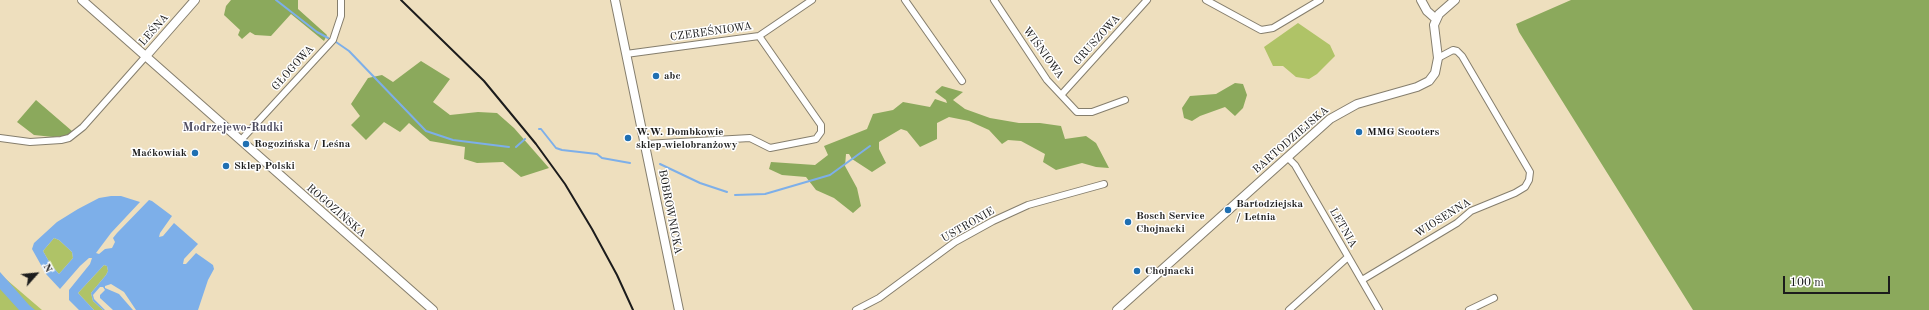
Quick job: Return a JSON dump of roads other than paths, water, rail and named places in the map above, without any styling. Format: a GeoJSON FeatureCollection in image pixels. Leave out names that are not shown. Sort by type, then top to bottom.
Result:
{"type":"FeatureCollection","features":[{"type":"Feature","properties":{"kind":"street","name":"ROGOZIŃSKA"},"geometry":{"type":"LineString","coordinates":[[82,0],[433,310]]}},
{"type":"Feature","properties":{"kind":"street","name":"LEŚNA"},"geometry":{"type":"LineString","coordinates":[[146,56],[195,0]]}},
{"type":"Feature","properties":{"kind":"street","name":"GŁOGOWA"},"geometry":{"type":"LineString","coordinates":[[241,140],[333,40],[341,16],[341,0]]}},
{"type":"Feature","properties":{"kind":"street","name":"BOBROWNICKA"},"geometry":{"type":"LineString","coordinates":[[615,0],[679,310]]}},
{"type":"Feature","properties":{"kind":"street","name":"CZEREŚNIOWA"},"geometry":{"type":"LineString","coordinates":[[626,54],[759,36],[812,0]]}},
{"type":"Feature","properties":{"kind":"street"},"geometry":{"type":"LineString","coordinates":[[905,0],[962,81]]}},
{"type":"Feature","properties":{"kind":"street","name":"WIŚNIOWA"},"geometry":{"type":"LineString","coordinates":[[994,0],[1047,80],[1062,94],[1077,112],[1092,112],[1125,100]]}},
{"type":"Feature","properties":{"kind":"street","name":"GRUSZOWA"},"geometry":{"type":"LineString","coordinates":[[1062,94],[1147,0]]}},
{"type":"Feature","properties":{"kind":"street"},"geometry":{"type":"LineString","coordinates":[[1206,0],[1261,30],[1273,28],[1320,0]]}},
{"type":"Feature","properties":{"kind":"street"},"geometry":{"type":"LineString","coordinates":[[1421,0],[1436,20],[1455,0]]}},
{"type":"Feature","properties":{"kind":"street","name":"BARTODZIEJSKA"},"geometry":{"type":"LineString","coordinates":[[1117,310],[1326,122],[1347,108],[1426,83],[1435,73],[1438,58],[1433,28],[1436,20]]}},
{"type":"Feature","properties":{"kind":"street"},"geometry":{"type":"LineString","coordinates":[[645,144],[750,138],[770,148],[816,139],[821,132],[821,125],[759,36]]}},
{"type":"Feature","properties":{"kind":"street","name":"WIOSENNA"},"geometry":{"type":"LineString","coordinates":[[1362,280],[1457,223],[1471,211],[1525,187],[1529,180],[1530,172],[1462,56],[1457,51],[1453,50],[1438,58]]}},
{"type":"Feature","properties":{"kind":"street"},"geometry":{"type":"LineString","coordinates":[[0,138],[30,142],[70,138],[82,127],[146,56]]}},
{"type":"Feature","properties":{"kind":"street","name":"LETNIA"},"geometry":{"type":"LineString","coordinates":[[1287,157],[1295,166],[1379,310]]}},
{"type":"Feature","properties":{"kind":"street","name":"USTRONIE"},"geometry":{"type":"LineString","coordinates":[[856,310],[879,298],[955,242],[993,221],[1028,204],[1104,184]]}},
{"type":"Feature","properties":{"kind":"street"},"geometry":{"type":"LineString","coordinates":[[1289,310],[1348,257]]}},
{"type":"Feature","properties":{"kind":"street"},"geometry":{"type":"LineString","coordinates":[[1469,310],[1494,298]]}},
{"type":"Feature","properties":{"kind":"water"},"geometry":{"type":"Polygon","coordinates":[[[121,196],[140,202],[111,233],[96,253],[99,254],[105,249],[112,248],[115,242],[113,238],[149,200],[172,216],[160,233],[159,237],[163,236],[174,223],[198,244],[184,259],[183,264],[186,264],[196,253],[213,265],[214,269],[208,280],[198,310],[136,310],[124,292],[111,284],[105,286],[105,288],[119,294],[133,310],[113,310],[100,298],[100,295],[105,290],[103,287],[100,287],[93,295],[94,299],[105,310],[103,310],[93,301],[91,293],[108,271],[107,266],[104,265],[78,293],[94,310],[79,310],[69,300],[69,290],[90,264],[92,258],[89,258],[80,266],[60,289],[46,274],[32,249],[34,243],[57,222],[99,198],[121,196]],[[54,238],[43,251],[51,265],[59,274],[73,258],[72,252],[59,240],[54,238]]]}},
{"type":"Feature","properties":{"kind":"water"},"geometry":{"type":"Polygon","coordinates":[[[0,272],[35,310],[19,310],[0,289],[0,272]]]}},
{"type":"Feature","properties":{"kind":"waterway"},"geometry":{"type":"LineString","coordinates":[[276,0],[317,32],[328,38]]}},
{"type":"Feature","properties":{"kind":"waterway"},"geometry":{"type":"LineString","coordinates":[[336,42],[349,51],[426,131],[453,140],[509,147]]}},
{"type":"Feature","properties":{"kind":"waterway"},"geometry":{"type":"LineString","coordinates":[[539,129],[541,129],[556,148],[597,154],[602,158],[630,163]]}},
{"type":"Feature","properties":{"kind":"waterway"},"geometry":{"type":"LineString","coordinates":[[516,147],[525,139]]}},
{"type":"Feature","properties":{"kind":"waterway"},"geometry":{"type":"LineString","coordinates":[[735,195],[765,194],[830,175],[870,146]]}},
{"type":"Feature","properties":{"kind":"waterway"},"geometry":{"type":"LineString","coordinates":[[660,164],[700,183],[727,192]]}},
{"type":"Feature","properties":{"kind":"railway"},"geometry":{"type":"LineString","coordinates":[[401,0],[484,81],[536,144],[565,184],[592,229],[617,275],[633,310]]}},
{"type":"Feature","properties":{"kind":"place","name":"abc"},"geometry":{"type":"Point","coordinates":[656,76]}},
{"type":"Feature","properties":{"kind":"place","name":"MMG Scooters"},"geometry":{"type":"Point","coordinates":[1359,132]}},
{"type":"Feature","properties":{"kind":"place","name":"W.W. Dombkowie sklep wielobranżowy"},"geometry":{"type":"Point","coordinates":[628,138]}},
{"type":"Feature","properties":{"kind":"place","name":"Rogozińska / Leśna"},"geometry":{"type":"Point","coordinates":[246,144]}},
{"type":"Feature","properties":{"kind":"place","name":"Maćkowiak"},"geometry":{"type":"Point","coordinates":[195,153]}},
{"type":"Feature","properties":{"kind":"place","name":"Sklep Polski"},"geometry":{"type":"Point","coordinates":[226,166]}},
{"type":"Feature","properties":{"kind":"place","name":"Bartodziejska / Letnia"},"geometry":{"type":"Point","coordinates":[1228,210]}},
{"type":"Feature","properties":{"kind":"place","name":"Bosch Service Chojnacki"},"geometry":{"type":"Point","coordinates":[1128,222]}},
{"type":"Feature","properties":{"kind":"place","name":"Chojnacki"},"geometry":{"type":"Point","coordinates":[1137,271]}},
{"type":"Feature","properties":{"kind":"district","name":"Modrzejewo-Rudki"},"geometry":{"type":"Point","coordinates":[233,128]}}]}
